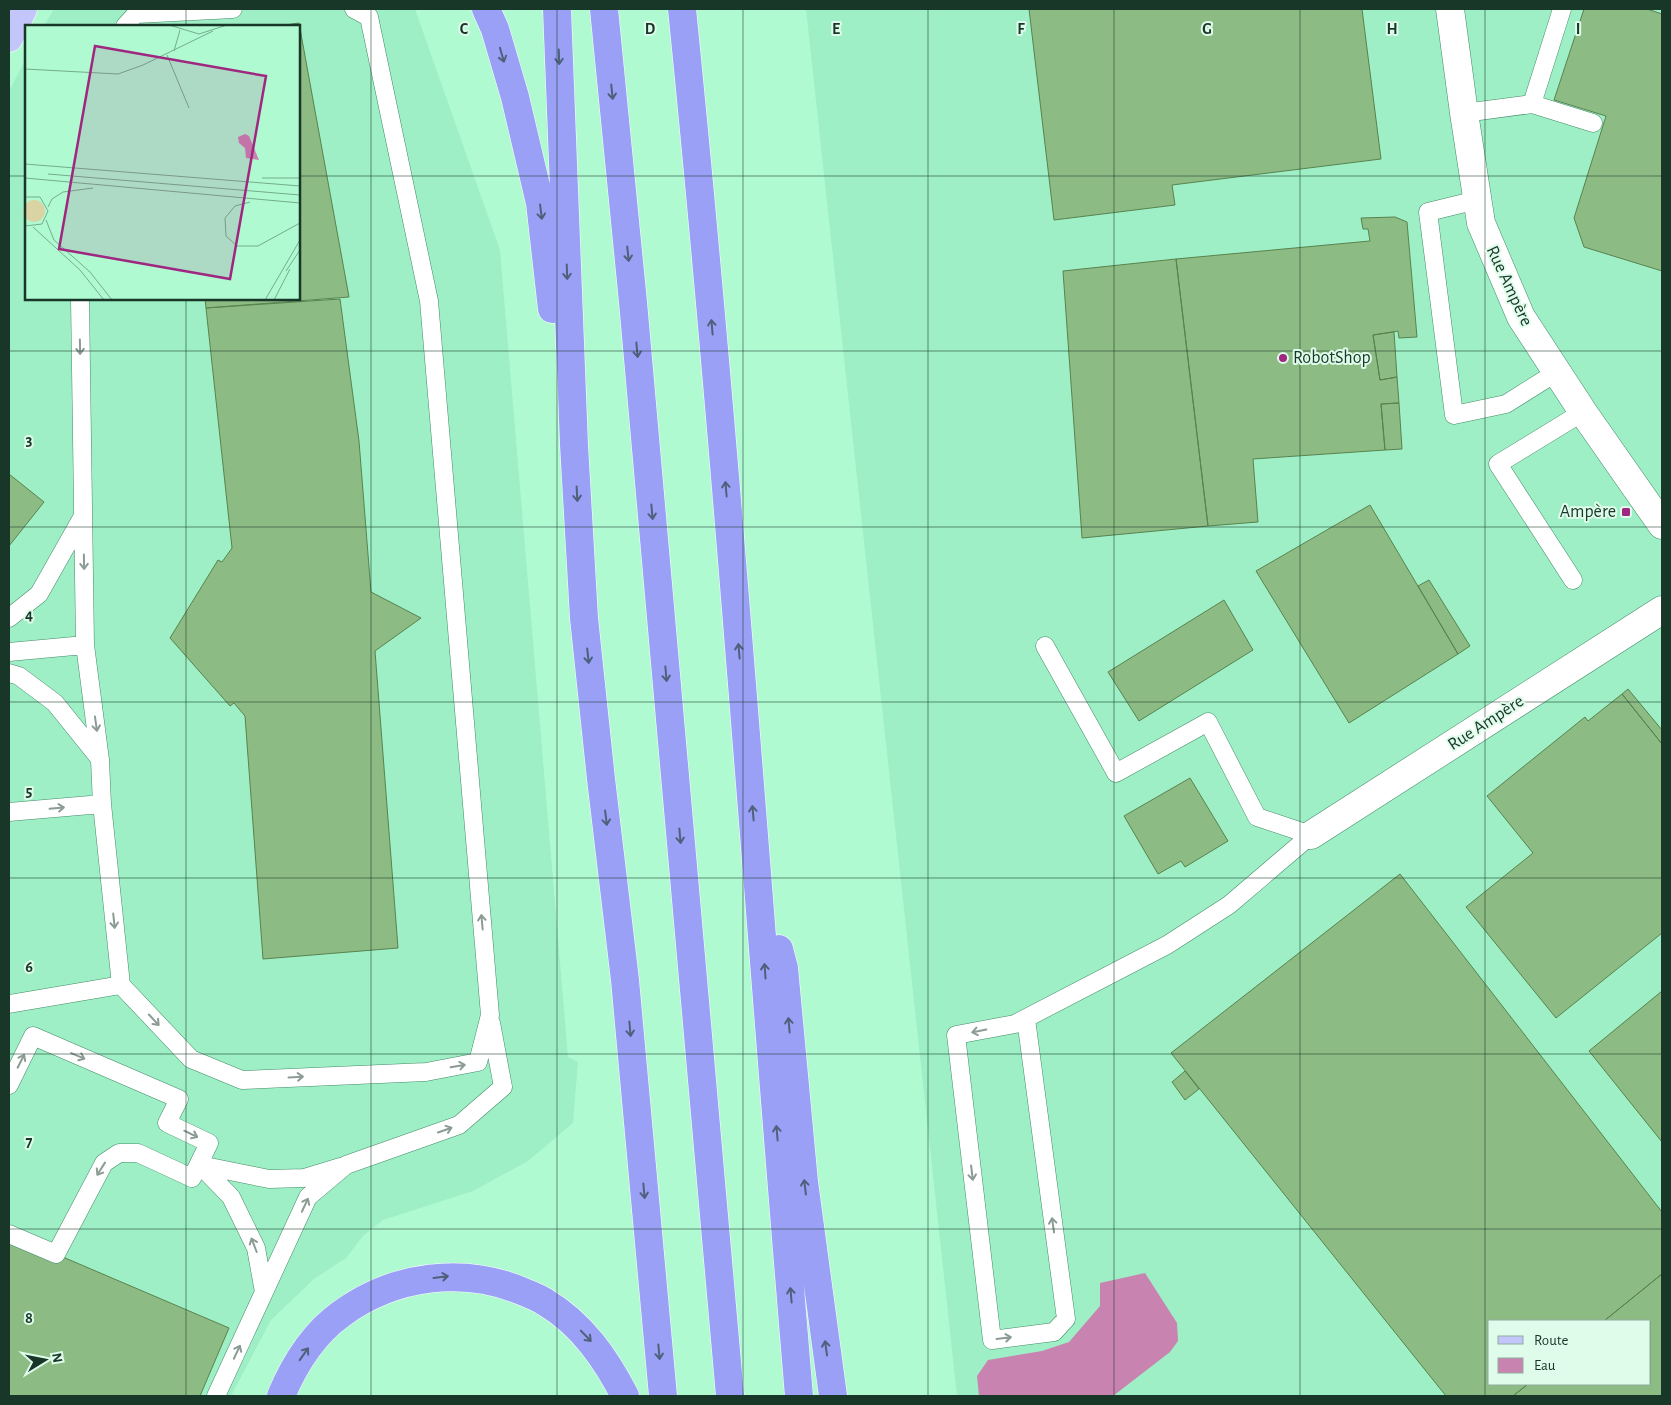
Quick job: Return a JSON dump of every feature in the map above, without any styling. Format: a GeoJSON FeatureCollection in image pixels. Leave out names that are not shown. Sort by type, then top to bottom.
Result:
{"type":"FeatureCollection","features":[{"type":"Feature","properties":{"kind":"highway"},"geometry":{"type":"LineString","coordinates":[[486,9],[495,29],[515,97],[540,203],[555,332],[574,445]]}},
{"type":"Feature","properties":{"kind":"highway"},"geometry":{"type":"LineString","coordinates":[[557,9],[574,445],[584,618],[625,980],[663,1396]]}},
{"type":"Feature","properties":{"kind":"highway"},"geometry":{"type":"LineString","coordinates":[[604,9],[633,302],[730,1396]]}},
{"type":"Feature","properties":{"kind":"highway"},"geometry":{"type":"LineString","coordinates":[[682,9],[702,202],[799,1396]]}},
{"type":"Feature","properties":{"kind":"highway"},"geometry":{"type":"LineString","coordinates":[[757,861],[784,968],[804,1182],[833,1396]]}},
{"type":"Feature","properties":{"kind":"highway"},"geometry":{"type":"LineString","coordinates":[[281,1396],[291,1373],[314,1340],[340,1314],[371,1295],[409,1281],[453,1276],[483,1279],[514,1287],[545,1301],[571,1321],[590,1340],[612,1370],[625,1396]]}},
{"type":"Feature","properties":{"kind":"main road"},"geometry":{"type":"LineString","coordinates":[[9,38],[23,9]]}},
{"type":"Feature","properties":{"kind":"street","name":"Rue Ampère"},"geometry":{"type":"LineString","coordinates":[[1450,9],[1481,223],[1521,317],[1556,372],[1662,526]]}},
{"type":"Feature","properties":{"kind":"street","name":"Rue Ampère"},"geometry":{"type":"LineString","coordinates":[[1311,836],[1662,610]]}},
{"type":"Feature","properties":{"kind":"lane"},"geometry":{"type":"LineString","coordinates":[[126,25],[136,14],[233,9]]}},
{"type":"Feature","properties":{"kind":"lane"},"geometry":{"type":"LineString","coordinates":[[200,1165],[269,1179],[304,1178],[459,1125],[503,1087],[490,1015],[429,301],[369,17],[354,9]]}},
{"type":"Feature","properties":{"kind":"lane"},"geometry":{"type":"LineString","coordinates":[[1532,104],[1562,9]]}},
{"type":"Feature","properties":{"kind":"lane"},"geometry":{"type":"LineString","coordinates":[[1464,113],[1532,104],[1593,123]]}},
{"type":"Feature","properties":{"kind":"lane"},"geometry":{"type":"LineString","coordinates":[[1478,200],[1428,212],[1454,415],[1506,404],[1556,372]]}},
{"type":"Feature","properties":{"kind":"lane"},"geometry":{"type":"LineString","coordinates":[[80,300],[85,645],[100,760],[102,804],[121,985],[191,1059],[242,1080],[426,1072],[478,1062],[490,1015]]}},
{"type":"Feature","properties":{"kind":"lane"},"geometry":{"type":"LineString","coordinates":[[1573,580],[1498,464],[1583,412]]}},
{"type":"Feature","properties":{"kind":"lane"},"geometry":{"type":"LineString","coordinates":[[9,618],[39,594],[84,516]]}},
{"type":"Feature","properties":{"kind":"lane"},"geometry":{"type":"LineString","coordinates":[[9,652],[85,645]]}},
{"type":"Feature","properties":{"kind":"lane"},"geometry":{"type":"LineString","coordinates":[[1046,646],[1116,773],[1208,722],[1257,817],[1311,836]]}},
{"type":"Feature","properties":{"kind":"lane"},"geometry":{"type":"LineString","coordinates":[[9,673],[19,676],[55,704],[100,760]]}},
{"type":"Feature","properties":{"kind":"lane"},"geometry":{"type":"LineString","coordinates":[[9,812],[102,804]]}},
{"type":"Feature","properties":{"kind":"lane"},"geometry":{"type":"LineString","coordinates":[[1026,1019],[1066,1319],[1054,1332],[992,1340],[956,1035],[1015,1024],[1168,944],[1229,905],[1311,836]]}},
{"type":"Feature","properties":{"kind":"lane"},"geometry":{"type":"LineString","coordinates":[[9,993],[121,985]]}},
{"type":"Feature","properties":{"kind":"lane"},"geometry":{"type":"LineString","coordinates":[[9,1004],[121,985]]}},
{"type":"Feature","properties":{"kind":"lane"},"geometry":{"type":"LineString","coordinates":[[9,1086],[34,1036],[179,1099],[168,1123],[209,1143],[200,1165],[192,1178],[138,1152],[119,1153],[104,1163],[56,1254],[9,1234]]}},
{"type":"Feature","properties":{"kind":"lane"},"geometry":{"type":"LineString","coordinates":[[200,1165],[231,1197],[256,1248],[264,1292]]}},
{"type":"Feature","properties":{"kind":"lane"},"geometry":{"type":"LineString","coordinates":[[216,1396],[308,1197],[346,1165]]}},
{"type":"Feature","properties":{"kind":"shaded area"},"geometry":{"type":"Polygon","coordinates":[[[54,9],[415,9],[500,250],[568,1057],[578,1062],[573,1123],[528,1161],[473,1191],[383,1220],[363,1236],[346,1258],[314,1279],[271,1320],[231,1396],[9,1396],[9,91],[25,61],[25,300],[300,300],[300,25],[45,25],[54,9]]]}},
{"type":"Feature","properties":{"kind":"shaded area"},"geometry":{"type":"Polygon","coordinates":[[[806,9],[1662,9],[1662,1396],[957,1396],[806,9]]]}},
{"type":"Feature","properties":{"kind":"water"},"geometry":{"type":"Polygon","coordinates":[[[1145,1273],[1177,1323],[1178,1341],[1170,1352],[1113,1396],[979,1396],[977,1376],[988,1360],[1042,1351],[1069,1342],[1100,1306],[1100,1283],[1145,1273]]]}},
{"type":"Feature","properties":{"kind":"building"},"geometry":{"type":"Polygon","coordinates":[[[1029,9],[1362,9],[1381,159],[1172,185],[1175,205],[1054,220],[1029,9]]]}},
{"type":"Feature","properties":{"kind":"building"},"geometry":{"type":"Polygon","coordinates":[[[1584,9],[1647,9],[1662,14],[1662,271],[1584,247],[1574,218],[1606,116],[1554,100],[1584,9]]]}},
{"type":"Feature","properties":{"kind":"building"},"geometry":{"type":"Polygon","coordinates":[[[300,28],[349,297],[206,308],[205,300],[300,300],[300,28]]]}},
{"type":"Feature","properties":{"kind":"building","name":"RobotShop"},"geometry":{"type":"Polygon","coordinates":[[[1395,217],[1407,222],[1417,337],[1399,338],[1398,331],[1373,335],[1380,380],[1397,377],[1399,403],[1381,404],[1385,450],[1253,459],[1258,522],[1208,526],[1176,259],[1370,241],[1368,229],[1363,229],[1361,218],[1395,217]]]}},
{"type":"Feature","properties":{"kind":"building"},"geometry":{"type":"Polygon","coordinates":[[[1176,259],[1208,526],[1082,538],[1063,271],[1176,259]]]}},
{"type":"Feature","properties":{"kind":"building"},"geometry":{"type":"Polygon","coordinates":[[[340,299],[359,441],[371,592],[421,618],[375,651],[398,948],[263,959],[245,716],[234,703],[230,706],[170,638],[218,560],[222,562],[232,548],[206,308],[340,299]]]}},
{"type":"Feature","properties":{"kind":"building"},"geometry":{"type":"Polygon","coordinates":[[[1394,332],[1397,377],[1380,380],[1373,335],[1394,332]]]}},
{"type":"Feature","properties":{"kind":"building"},"geometry":{"type":"Polygon","coordinates":[[[1399,403],[1402,449],[1385,450],[1381,404],[1399,403]]]}},
{"type":"Feature","properties":{"kind":"building"},"geometry":{"type":"Polygon","coordinates":[[[9,474],[44,502],[9,546],[9,474]]]}},
{"type":"Feature","properties":{"kind":"building"},"geometry":{"type":"Polygon","coordinates":[[[1370,505],[1458,654],[1349,723],[1256,571],[1370,505]]]}},
{"type":"Feature","properties":{"kind":"building"},"geometry":{"type":"Polygon","coordinates":[[[1429,580],[1470,646],[1458,654],[1418,586],[1429,580]]]}},
{"type":"Feature","properties":{"kind":"building"},"geometry":{"type":"Polygon","coordinates":[[[1224,600],[1253,650],[1139,721],[1108,672],[1224,600]]]}},
{"type":"Feature","properties":{"kind":"building"},"geometry":{"type":"Polygon","coordinates":[[[1628,689],[1662,730],[1662,744],[1622,694],[1628,689]]]}},
{"type":"Feature","properties":{"kind":"building"},"geometry":{"type":"Polygon","coordinates":[[[1622,694],[1662,744],[1662,933],[1556,1018],[1466,907],[1533,853],[1487,796],[1585,717],[1588,721],[1622,694]]]}},
{"type":"Feature","properties":{"kind":"building"},"geometry":{"type":"Polygon","coordinates":[[[1190,778],[1228,841],[1185,867],[1181,861],[1158,874],[1124,816],[1190,778]]]}},
{"type":"Feature","properties":{"kind":"building"},"geometry":{"type":"Polygon","coordinates":[[[1400,874],[1662,1212],[1662,1274],[1605,1320],[1488,1320],[1488,1385],[1527,1385],[1513,1396],[1446,1396],[1171,1053],[1400,874]]]}},
{"type":"Feature","properties":{"kind":"building"},"geometry":{"type":"Polygon","coordinates":[[[1662,991],[1662,1142],[1589,1051],[1662,991]]]}},
{"type":"Feature","properties":{"kind":"building"},"geometry":{"type":"Polygon","coordinates":[[[1185,1071],[1199,1089],[1185,1100],[1172,1082],[1185,1071]]]}},
{"type":"Feature","properties":{"kind":"building"},"geometry":{"type":"Polygon","coordinates":[[[9,1234],[229,1328],[200,1396],[9,1396],[9,1234]]]}},
{"type":"Feature","properties":{"kind":"building"},"geometry":{"type":"Polygon","coordinates":[[[1662,1274],[1662,1396],[1513,1396],[1527,1385],[1651,1385],[1651,1320],[1605,1320],[1662,1274]]]}},
{"type":"Feature","properties":{"kind":"place","name":"RobotShop"},"geometry":{"type":"Point","coordinates":[1283,358]}},
{"type":"Feature","properties":{"kind":"place","name":"Ampère"},"geometry":{"type":"Point","coordinates":[1626,512]}}]}
